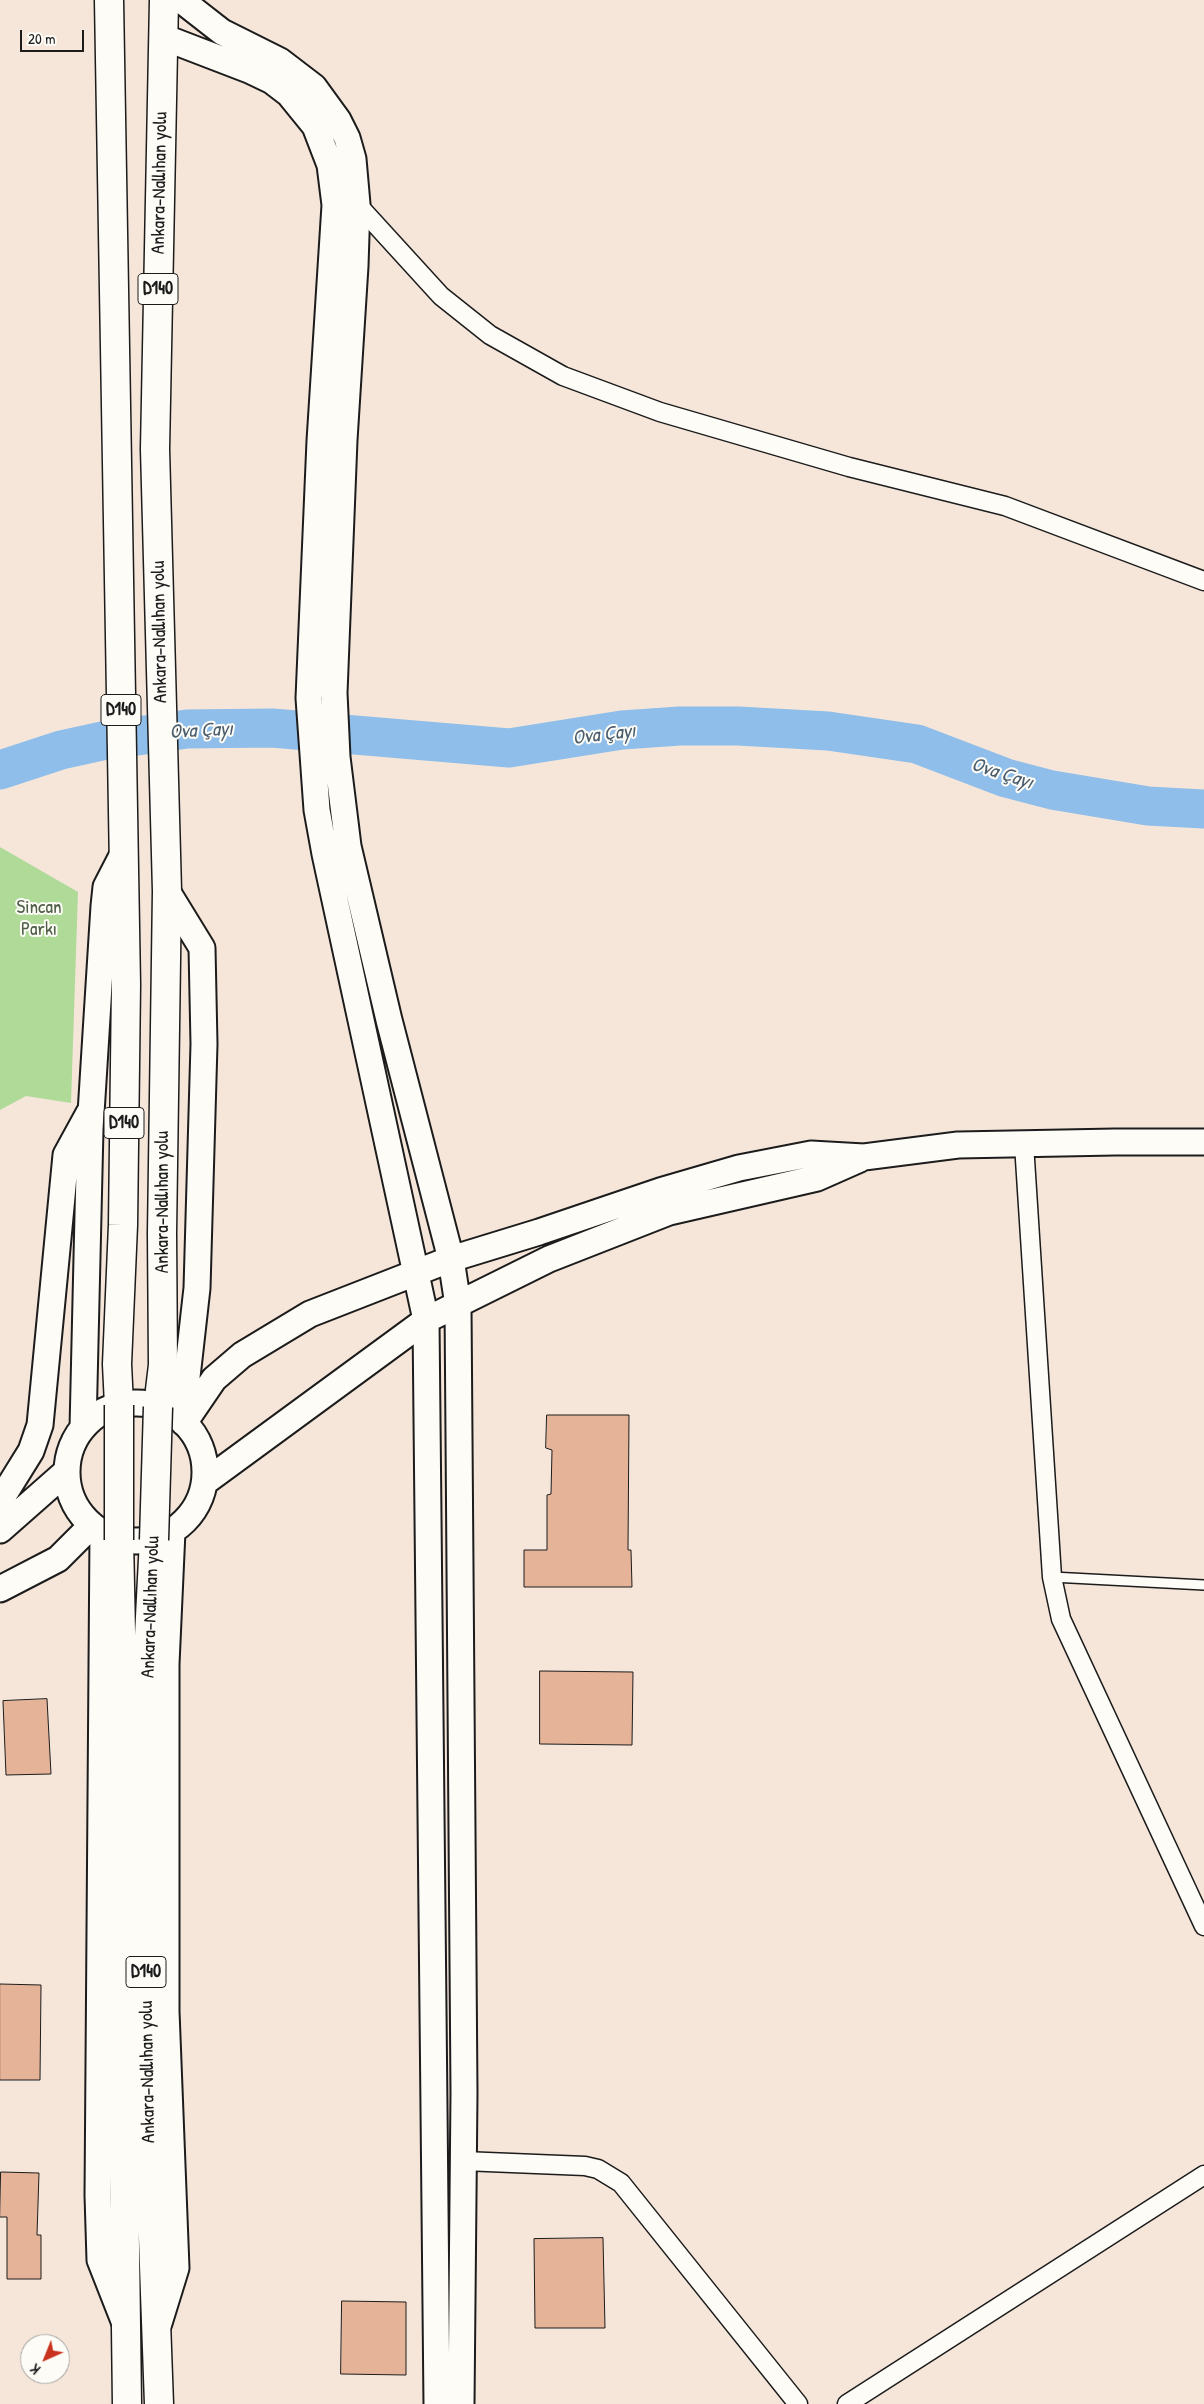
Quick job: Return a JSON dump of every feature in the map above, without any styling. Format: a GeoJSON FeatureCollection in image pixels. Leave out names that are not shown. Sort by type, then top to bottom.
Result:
{"type":"FeatureCollection","features":[{"type":"Feature","properties":{"kind":"highway","name":"Ankara-Nallıhan yolu"},"geometry":{"type":"LineString","coordinates":[[109,0],[120,578],[125,1042],[123,1226],[117,1364],[119,1404],[105,1533],[121,1576],[120,1861],[128,2331],[127,2404]]}},
{"type":"Feature","properties":{"kind":"highway","name":"Ankara-Nallıhan yolu"},"geometry":{"type":"LineString","coordinates":[[159,2404],[148,2099],[144,1864],[148,1636],[163,1535],[158,1407],[163,1365],[162,1233],[167,891],[155,449],[164,0]]}},
{"type":"Feature","properties":{"kind":"highway"},"geometry":{"type":"LineString","coordinates":[[117,1364],[120,1370],[130,1377],[144,1380],[158,1373],[163,1365]]}},
{"type":"Feature","properties":{"kind":"main road"},"geometry":{"type":"LineString","coordinates":[[181,0],[222,32],[280,61],[314,87],[327,103],[347,138],[353,159],[356,204],[334,694],[337,757],[352,863],[451,1258],[458,1305],[463,2161],[461,2404]]}},
{"type":"Feature","properties":{"kind":"main road"},"geometry":{"type":"LineString","coordinates":[[162,36],[250,70],[272,81],[289,94],[315,126],[330,165],[334,205],[320,441],[309,698],[317,810],[426,1320],[437,2404]]}},
{"type":"Feature","properties":{"kind":"main road"},"geometry":{"type":"LineString","coordinates":[[83,1428],[91,1109],[104,906],[106,887],[123,848]]}},
{"type":"Feature","properties":{"kind":"main road"},"geometry":{"type":"LineString","coordinates":[[167,891],[202,948],[204,1044],[197,1288],[183,1422]]}},
{"type":"Feature","properties":{"kind":"main road"},"geometry":{"type":"LineString","coordinates":[[0,1501],[31,1451],[40,1425],[66,1155],[91,1109]]}},
{"type":"Feature","properties":{"kind":"main road"},"geometry":{"type":"LineString","coordinates":[[183,1422],[214,1379],[242,1355],[310,1314],[451,1258],[539,1232],[660,1191],[739,1168],[811,1154],[864,1157],[958,1146],[1204,1142]]}},
{"type":"Feature","properties":{"kind":"main road"},"geometry":{"type":"LineString","coordinates":[[205,1482],[426,1320],[549,1259],[669,1212],[817,1178],[864,1157]]}},
{"type":"Feature","properties":{"kind":"main road"},"geometry":{"type":"LineString","coordinates":[[125,1404],[149,1405],[172,1414],[183,1422],[193,1433],[203,1456],[205,1482],[197,1506],[189,1516],[163,1535],[150,1540],[134,1541],[118,1539],[105,1533],[81,1514],[73,1501],[68,1486],[67,1471],[74,1441],[83,1428],[102,1412],[125,1404]]}},
{"type":"Feature","properties":{"kind":"main road"},"geometry":{"type":"LineString","coordinates":[[0,1530],[67,1471]]}},
{"type":"Feature","properties":{"kind":"main road"},"geometry":{"type":"LineString","coordinates":[[0,1589],[105,1533]]}},
{"type":"Feature","properties":{"kind":"street"},"geometry":{"type":"LineString","coordinates":[[356,204],[441,296],[490,335],[563,376],[679,417],[849,467],[1005,506],[1204,582]]}},
{"type":"Feature","properties":{"kind":"street"},"geometry":{"type":"LineString","coordinates":[[1024,1144],[1052,1577],[1061,1619],[1204,1926]]}},
{"type":"Feature","properties":{"kind":"street"},"geometry":{"type":"LineString","coordinates":[[463,2161],[585,2166],[598,2169],[621,2183],[798,2404]]}},
{"type":"Feature","properties":{"kind":"street"},"geometry":{"type":"LineString","coordinates":[[847,2404],[1204,2175]]}},
{"type":"Feature","properties":{"kind":"lane"},"geometry":{"type":"LineString","coordinates":[[1052,1577],[1204,1585]]}},
{"type":"Feature","properties":{"kind":"green space","name":"Sincan Parkı"},"geometry":{"type":"Polygon","coordinates":[[[0,847],[78,892],[71,1103],[26,1096],[0,1110],[0,847]]]}},
{"type":"Feature","properties":{"kind":"building"},"geometry":{"type":"Polygon","coordinates":[[[547,1415],[629,1415],[628,1550],[631,1550],[632,1587],[524,1587],[524,1550],[547,1550],[547,1495],[551,1494],[552,1450],[546,1448],[547,1415]]]}},
{"type":"Feature","properties":{"kind":"building"},"geometry":{"type":"Polygon","coordinates":[[[540,1671],[633,1672],[632,1745],[540,1744],[540,1671]]]}},
{"type":"Feature","properties":{"kind":"building"},"geometry":{"type":"Polygon","coordinates":[[[47,1699],[51,1774],[6,1775],[3,1701],[47,1699]]]}},
{"type":"Feature","properties":{"kind":"building"},"geometry":{"type":"Polygon","coordinates":[[[0,1984],[41,1985],[40,2080],[0,2080],[0,1984]]]}},
{"type":"Feature","properties":{"kind":"building"},"geometry":{"type":"Polygon","coordinates":[[[1,2172],[39,2173],[37,2235],[41,2235],[41,2279],[7,2279],[7,2217],[0,2217],[1,2172]]]}},
{"type":"Feature","properties":{"kind":"building"},"geometry":{"type":"Polygon","coordinates":[[[603,2238],[605,2328],[535,2328],[534,2239],[603,2238]]]}},
{"type":"Feature","properties":{"kind":"building"},"geometry":{"type":"Polygon","coordinates":[[[342,2301],[406,2302],[406,2375],[341,2374],[342,2301]]]}},
{"type":"Feature","properties":{"kind":"waterway","name":"Ova Çayı"},"geometry":{"type":"LineString","coordinates":[[0,770],[61,750],[102,741],[187,729],[272,728],[509,748],[622,730],[680,726],[738,726],[828,731],[917,744],[1006,778],[1052,790],[1148,806],[1204,809]]}}]}
